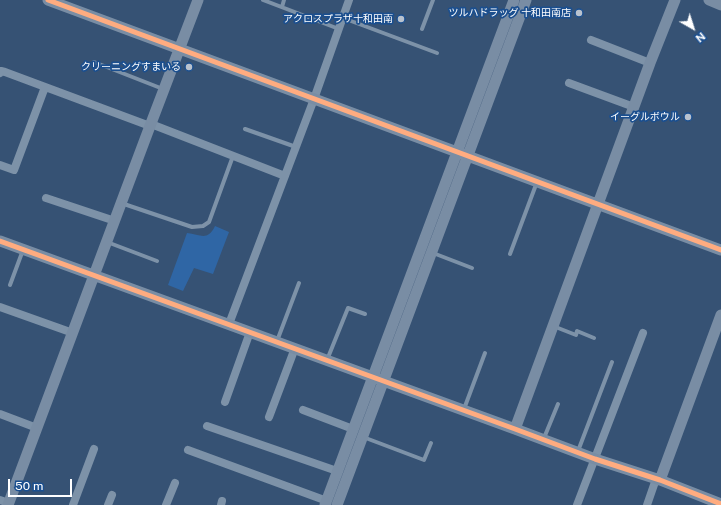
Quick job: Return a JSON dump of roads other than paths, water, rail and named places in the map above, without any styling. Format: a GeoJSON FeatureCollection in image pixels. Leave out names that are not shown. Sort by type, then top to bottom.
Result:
{"type":"FeatureCollection","features":[{"type":"Feature","properties":{"kind":"street"},"geometry":{"type":"LineString","coordinates":[[48,0],[721,250]]}},
{"type":"Feature","properties":{"kind":"street"},"geometry":{"type":"LineString","coordinates":[[6,503],[37,428],[198,0]]}},
{"type":"Feature","properties":{"kind":"street"},"geometry":{"type":"LineString","coordinates":[[229,324],[314,99],[349,0]]}},
{"type":"Feature","properties":{"kind":"street"},"geometry":{"type":"LineString","coordinates":[[329,504],[337,471],[353,429],[378,378],[431,253],[462,154],[514,0]]}},
{"type":"Feature","properties":{"kind":"street"},"geometry":{"type":"LineString","coordinates":[[329,504],[362,436],[378,378],[462,154],[526,0]]}},
{"type":"Feature","properties":{"kind":"street"},"geometry":{"type":"LineString","coordinates":[[515,429],[650,63],[675,0]]}},
{"type":"Feature","properties":{"kind":"street"},"geometry":{"type":"LineString","coordinates":[[709,0],[721,4]]}},
{"type":"Feature","properties":{"kind":"street"},"geometry":{"type":"LineString","coordinates":[[591,40],[650,63]]}},
{"type":"Feature","properties":{"kind":"street"},"geometry":{"type":"LineString","coordinates":[[0,73],[1,71],[5,72],[285,176]]}},
{"type":"Feature","properties":{"kind":"street"},"geometry":{"type":"LineString","coordinates":[[570,83],[634,107]]}},
{"type":"Feature","properties":{"kind":"street"},"geometry":{"type":"LineString","coordinates":[[0,165],[14,170],[45,87]]}},
{"type":"Feature","properties":{"kind":"street"},"geometry":{"type":"LineString","coordinates":[[46,198],[115,221]]}},
{"type":"Feature","properties":{"kind":"street"},"geometry":{"type":"LineString","coordinates":[[0,241],[378,378],[594,459],[658,480],[721,504]]}},
{"type":"Feature","properties":{"kind":"street"},"geometry":{"type":"LineString","coordinates":[[0,307],[73,333]]}},
{"type":"Feature","properties":{"kind":"street"},"geometry":{"type":"LineString","coordinates":[[647,505],[721,315]]}},
{"type":"Feature","properties":{"kind":"street"},"geometry":{"type":"LineString","coordinates":[[225,402],[250,332]]}},
{"type":"Feature","properties":{"kind":"street"},"geometry":{"type":"LineString","coordinates":[[577,505],[643,334]]}},
{"type":"Feature","properties":{"kind":"street"},"geometry":{"type":"LineString","coordinates":[[269,417],[295,348]]}},
{"type":"Feature","properties":{"kind":"street"},"geometry":{"type":"LineString","coordinates":[[303,410],[353,429]]}},
{"type":"Feature","properties":{"kind":"street"},"geometry":{"type":"LineString","coordinates":[[0,414],[37,428]]}},
{"type":"Feature","properties":{"kind":"street"},"geometry":{"type":"LineString","coordinates":[[206,426],[337,471]]}},
{"type":"Feature","properties":{"kind":"street"},"geometry":{"type":"LineString","coordinates":[[73,505],[94,449]]}},
{"type":"Feature","properties":{"kind":"street"},"geometry":{"type":"LineString","coordinates":[[188,450],[329,504]]}},
{"type":"Feature","properties":{"kind":"street"},"geometry":{"type":"LineString","coordinates":[[166,505],[175,483]]}},
{"type":"Feature","properties":{"kind":"street"},"geometry":{"type":"LineString","coordinates":[[108,505],[112,495]]}},
{"type":"Feature","properties":{"kind":"lane"},"geometry":{"type":"LineString","coordinates":[[263,0],[339,29]]}},
{"type":"Feature","properties":{"kind":"lane"},"geometry":{"type":"LineString","coordinates":[[282,7],[284,0]]}},
{"type":"Feature","properties":{"kind":"lane"},"geometry":{"type":"LineString","coordinates":[[422,29],[433,0]]}},
{"type":"Feature","properties":{"kind":"lane"},"geometry":{"type":"LineString","coordinates":[[343,18],[437,52]]}},
{"type":"Feature","properties":{"kind":"lane"},"geometry":{"type":"LineString","coordinates":[[94,62],[164,89]]}},
{"type":"Feature","properties":{"kind":"lane"},"geometry":{"type":"LineString","coordinates":[[245,129],[296,147]]}},
{"type":"Feature","properties":{"kind":"lane"},"geometry":{"type":"LineString","coordinates":[[121,203],[192,227],[203,226],[209,222],[233,156]]}},
{"type":"Feature","properties":{"kind":"lane"},"geometry":{"type":"LineString","coordinates":[[510,254],[538,182]]}},
{"type":"Feature","properties":{"kind":"lane"},"geometry":{"type":"LineString","coordinates":[[107,242],[157,261]]}},
{"type":"Feature","properties":{"kind":"lane"},"geometry":{"type":"LineString","coordinates":[[10,285],[23,249]]}},
{"type":"Feature","properties":{"kind":"lane"},"geometry":{"type":"LineString","coordinates":[[431,253],[472,268]]}},
{"type":"Feature","properties":{"kind":"lane"},"geometry":{"type":"LineString","coordinates":[[276,341],[299,283]]}},
{"type":"Feature","properties":{"kind":"lane"},"geometry":{"type":"LineString","coordinates":[[327,360],[348,308],[364,314]]}},
{"type":"Feature","properties":{"kind":"lane"},"geometry":{"type":"LineString","coordinates":[[553,326],[576,335],[577,331],[594,338]]}},
{"type":"Feature","properties":{"kind":"lane"},"geometry":{"type":"LineString","coordinates":[[464,410],[485,353]]}},
{"type":"Feature","properties":{"kind":"lane"},"geometry":{"type":"LineString","coordinates":[[578,453],[612,362]]}},
{"type":"Feature","properties":{"kind":"lane"},"geometry":{"type":"LineString","coordinates":[[543,439],[558,404]]}},
{"type":"Feature","properties":{"kind":"lane"},"geometry":{"type":"LineString","coordinates":[[362,436],[424,460],[431,443]]}},
{"type":"Feature","properties":{"kind":"place","name":"ツルハドラッグ 十和田南店"},"geometry":{"type":"Point","coordinates":[579,13]}},
{"type":"Feature","properties":{"kind":"place","name":"アクロスプラザ十和田南"},"geometry":{"type":"Point","coordinates":[401,19]}},
{"type":"Feature","properties":{"kind":"place","name":"クリーニングすまいる"},"geometry":{"type":"Point","coordinates":[189,67]}},
{"type":"Feature","properties":{"kind":"place","name":"イーグルボウル"},"geometry":{"type":"Point","coordinates":[688,117]}}]}
